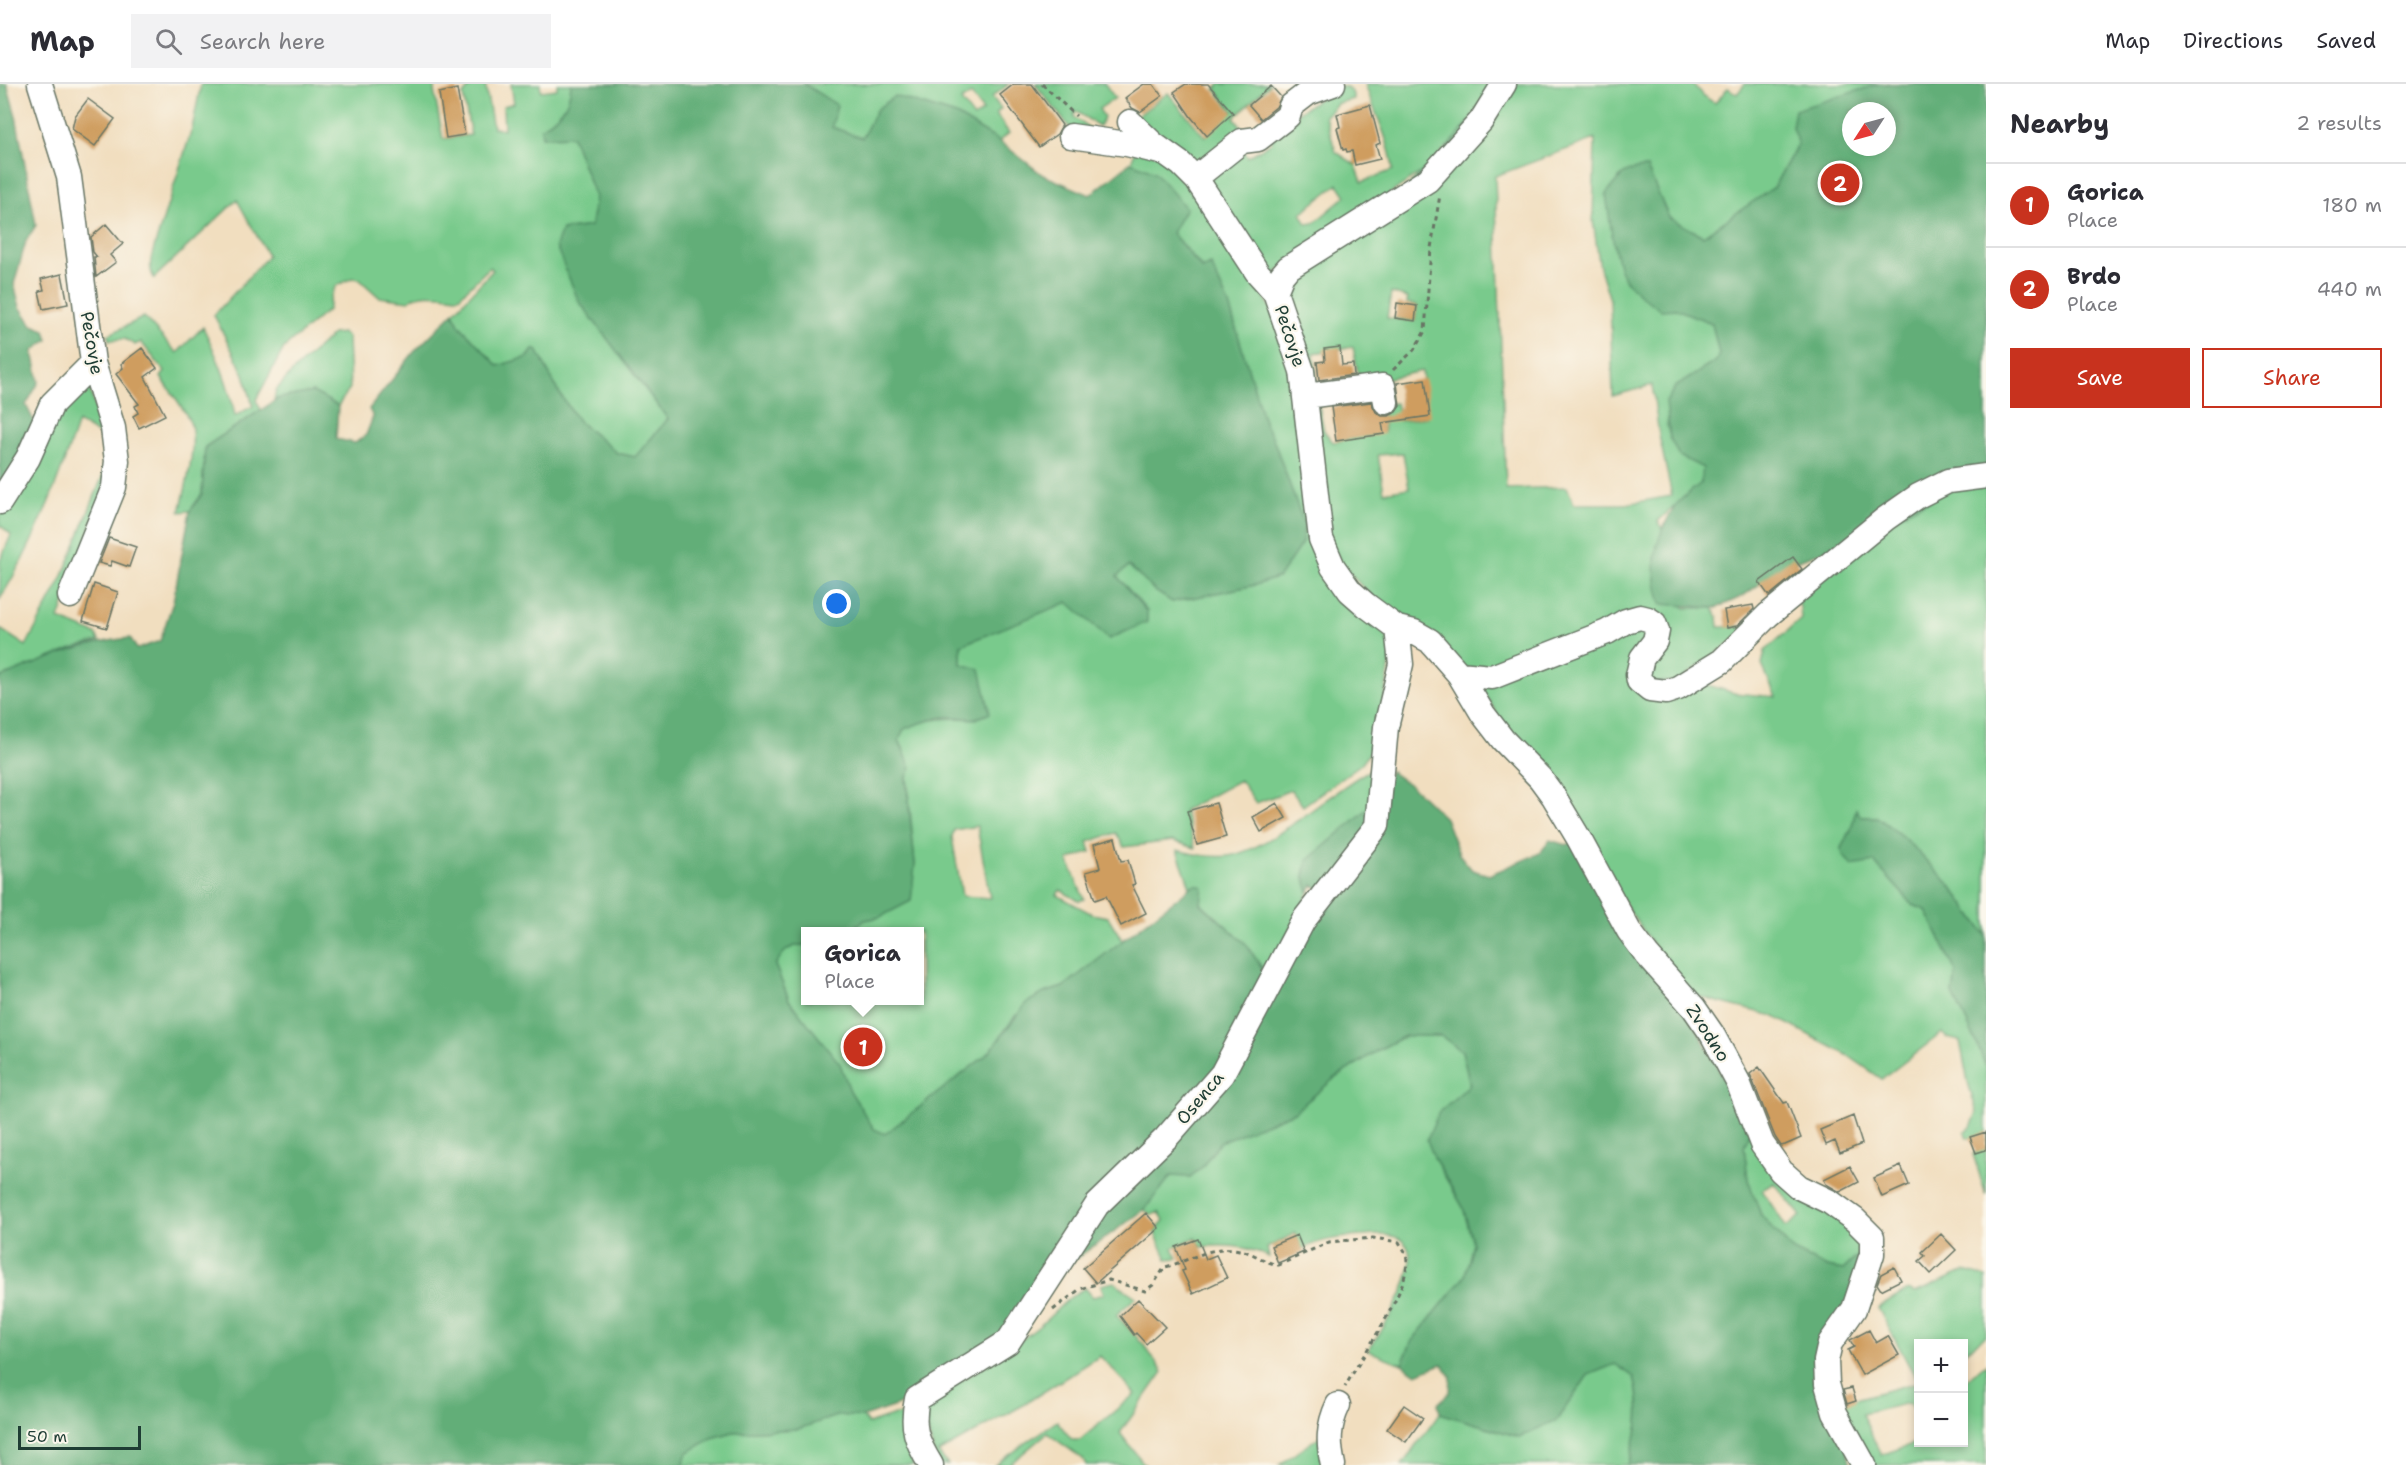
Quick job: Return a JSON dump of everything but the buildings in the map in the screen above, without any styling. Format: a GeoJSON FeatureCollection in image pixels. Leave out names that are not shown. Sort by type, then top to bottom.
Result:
{"type":"FeatureCollection","features":[{"type":"Feature","properties":{"kind":"street","name":"Pečovje"},"geometry":{"type":"LineString","coordinates":[[40,84],[69,177],[93,363],[113,428],[117,461],[114,487],[70,596]]}},
{"type":"Feature","properties":{"kind":"street"},"geometry":{"type":"LineString","coordinates":[[1197,180],[1203,172],[1242,141],[1258,139],[1288,116],[1291,106],[1308,93],[1334,84]]}},
{"type":"Feature","properties":{"kind":"street","name":"Pečovje"},"geometry":{"type":"LineString","coordinates":[[1397,628],[1350,591],[1333,567],[1321,539],[1302,371],[1275,292],[1288,268],[1418,187],[1442,166],[1481,121],[1504,84]]}},
{"type":"Feature","properties":{"kind":"street"},"geometry":{"type":"LineString","coordinates":[[1130,122],[1197,180],[1257,272],[1275,292]]}},
{"type":"Feature","properties":{"kind":"street"},"geometry":{"type":"LineString","coordinates":[[1071,136],[1127,144],[1165,153]]}},
{"type":"Feature","properties":{"kind":"street"},"geometry":{"type":"LineString","coordinates":[[0,502],[28,458],[52,404],[93,363]]}},
{"type":"Feature","properties":{"kind":"street"},"geometry":{"type":"LineString","coordinates":[[1306,396],[1381,395]]}},
{"type":"Feature","properties":{"kind":"street"},"geometry":{"type":"LineString","coordinates":[[1460,674],[1492,677],[1640,617],[1654,623],[1657,631],[1655,642],[1642,658],[1639,681],[1650,690],[1666,692],[1678,688],[1722,661],[1768,615],[1885,519],[1918,496],[1948,481],[1986,476]]}},
{"type":"Feature","properties":{"kind":"street","name":"Zvodno"},"geometry":{"type":"LineString","coordinates":[[1397,628],[1414,632],[1430,641],[1460,674],[1483,714],[1503,740],[1540,778],[1554,797],[1629,931],[1647,956],[1694,1008],[1712,1035],[1738,1082],[1762,1144],[1781,1171],[1799,1187],[1830,1202],[1855,1220],[1872,1238],[1872,1254],[1854,1309],[1830,1343],[1826,1361],[1827,1383],[1835,1413],[1864,1465]]}},
{"type":"Feature","properties":{"kind":"street","name":"Osenca"},"geometry":{"type":"LineString","coordinates":[[932,1465],[916,1437],[913,1418],[917,1399],[1008,1342],[1096,1205],[1166,1138],[1222,1074],[1303,921],[1377,826],[1386,727],[1401,664],[1397,628]]}},
{"type":"Feature","properties":{"kind":"street"},"geometry":{"type":"LineString","coordinates":[[1332,1465],[1328,1444],[1331,1418],[1338,1406]]}},
{"type":"Feature","properties":{"kind":"path"},"geometry":{"type":"LineString","coordinates":[[1381,395],[1425,331],[1431,248],[1441,189],[1442,166]]}},
{"type":"Feature","properties":{"kind":"path"},"geometry":{"type":"LineString","coordinates":[[1052,1311],[1080,1289],[1109,1280],[1145,1291],[1153,1285],[1165,1267],[1214,1249],[1236,1249],[1256,1254],[1270,1264],[1279,1265],[1329,1242],[1373,1239],[1399,1242],[1406,1254],[1406,1267],[1401,1289],[1346,1386],[1338,1406]]}},
{"type":"Feature","properties":{"kind":"green space"},"geometry":{"type":"Polygon","coordinates":[[[0,84],[7,84],[16,116],[36,225],[26,241],[14,284],[20,307],[32,325],[45,330],[48,340],[33,351],[39,382],[26,405],[37,427],[0,494],[0,84]]]}},
{"type":"Feature","properties":{"kind":"green space"},"geometry":{"type":"Polygon","coordinates":[[[201,84],[436,84],[434,91],[443,139],[471,135],[463,95],[472,84],[485,84],[493,128],[504,129],[503,106],[514,103],[511,84],[540,84],[541,91],[557,89],[557,84],[571,84],[566,104],[562,110],[541,128],[543,137],[572,136],[595,197],[591,226],[562,230],[578,300],[668,419],[635,457],[617,453],[578,421],[558,391],[537,350],[533,350],[528,357],[498,366],[460,326],[453,313],[493,270],[490,267],[459,297],[426,295],[409,301],[379,297],[359,279],[352,278],[336,286],[328,310],[284,348],[256,400],[261,410],[205,447],[202,494],[190,511],[180,512],[192,452],[192,429],[189,420],[161,377],[165,372],[141,342],[135,345],[125,339],[109,340],[108,335],[144,317],[177,353],[203,327],[222,370],[235,416],[253,406],[244,374],[214,315],[268,256],[237,200],[154,278],[151,270],[153,252],[192,129],[201,84]]]}},
{"type":"Feature","properties":{"kind":"green space"},"geometry":{"type":"Polygon","coordinates":[[[571,84],[804,84],[837,105],[832,127],[862,138],[877,109],[895,96],[956,115],[999,141],[1043,175],[1090,195],[1131,162],[1155,172],[1186,208],[1172,233],[1202,269],[1211,265],[1229,305],[1265,425],[1272,436],[1304,524],[1302,543],[1279,577],[1255,585],[1172,602],[1155,591],[1129,566],[1117,576],[1147,612],[1147,622],[1109,639],[1068,602],[961,645],[961,664],[980,669],[990,713],[973,718],[946,717],[930,720],[904,729],[899,740],[911,768],[906,779],[915,864],[911,901],[880,917],[865,920],[855,927],[801,927],[801,945],[787,950],[775,965],[789,1000],[840,1064],[850,1091],[874,1129],[885,1134],[989,1053],[1026,1003],[1044,993],[1063,987],[1195,884],[1203,887],[1201,904],[1246,944],[1268,977],[1322,890],[1313,885],[1309,892],[1304,875],[1307,861],[1379,799],[1390,771],[1415,789],[1445,818],[1459,854],[1472,870],[1489,875],[1540,853],[1550,840],[1566,845],[1576,841],[1677,993],[1752,1129],[1744,1146],[1748,1180],[1761,1215],[1793,1251],[1827,1267],[1843,1270],[1862,1252],[1851,1308],[1822,1343],[1851,1465],[1628,1465],[1637,1432],[1639,1412],[1637,1390],[1634,1377],[1615,1364],[1588,1375],[1557,1420],[1519,1437],[1440,1413],[1438,1404],[1450,1392],[1451,1376],[1442,1364],[1416,1374],[1402,1364],[1412,1341],[1465,1276],[1473,1244],[1463,1207],[1434,1158],[1427,1140],[1439,1112],[1470,1085],[1462,1051],[1441,1036],[1405,1036],[1378,1050],[1335,1078],[1294,1112],[1220,1142],[1202,1167],[1190,1177],[1171,1176],[1144,1210],[1059,1271],[1013,1329],[915,1396],[901,1404],[863,1417],[839,1415],[798,1429],[733,1432],[712,1438],[687,1453],[683,1465],[0,1465],[0,678],[63,653],[113,640],[130,638],[137,649],[160,641],[173,602],[190,511],[202,494],[205,447],[279,398],[313,392],[338,406],[336,439],[355,443],[366,435],[373,417],[369,409],[414,352],[453,313],[460,326],[498,366],[528,357],[533,350],[537,350],[558,391],[578,421],[617,453],[635,457],[668,419],[578,300],[556,246],[562,230],[591,226],[595,197],[572,136],[542,137],[541,128],[558,115],[566,104],[571,84]]]}},
{"type":"Feature","properties":{"kind":"green space"},"geometry":{"type":"Polygon","coordinates":[[[804,84],[1009,84],[992,97],[1001,109],[996,114],[1009,133],[999,141],[956,115],[895,96],[877,109],[862,138],[832,127],[804,84]],[[971,94],[961,101],[974,118],[983,111],[971,94]]]}},
{"type":"Feature","properties":{"kind":"green space"},"geometry":{"type":"Polygon","coordinates":[[[1035,84],[1105,84],[1115,98],[1099,109],[1104,117],[1099,126],[1075,111],[1074,117],[1098,134],[1070,128],[1035,84]]]}},
{"type":"Feature","properties":{"kind":"green space"},"geometry":{"type":"Polygon","coordinates":[[[1221,84],[1270,84],[1234,118],[1246,133],[1197,172],[1136,117],[1168,93],[1205,137],[1233,111],[1215,89],[1221,84]]]}},
{"type":"Feature","properties":{"kind":"green space"},"geometry":{"type":"Polygon","coordinates":[[[1365,84],[1498,84],[1440,159],[1271,276],[1210,188],[1212,169],[1240,146],[1248,157],[1272,142],[1270,131],[1338,86],[1347,87],[1354,99],[1338,103],[1325,116],[1336,152],[1356,165],[1362,182],[1393,170],[1385,137],[1365,84]],[[1338,184],[1301,213],[1307,224],[1314,223],[1346,196],[1338,184]]]}},
{"type":"Feature","properties":{"kind":"green space"},"geometry":{"type":"Polygon","coordinates":[[[1509,84],[1693,84],[1703,96],[1715,103],[1728,88],[1737,94],[1745,84],[1879,84],[1792,127],[1798,143],[1773,188],[1703,236],[1669,218],[1647,168],[1676,309],[1712,323],[1719,354],[1717,361],[1675,387],[1667,425],[1670,438],[1679,456],[1703,467],[1701,483],[1658,521],[1664,530],[1656,546],[1685,608],[1713,608],[1718,617],[1719,627],[1752,627],[1672,686],[1646,680],[1658,621],[1531,656],[1465,671],[1393,619],[1332,555],[1316,450],[1318,402],[1324,431],[1333,442],[1384,433],[1382,405],[1396,403],[1400,421],[1427,417],[1422,371],[1360,384],[1353,347],[1314,353],[1317,385],[1312,385],[1287,315],[1286,283],[1371,224],[1509,84]],[[1595,139],[1495,176],[1506,489],[1567,487],[1574,504],[1626,504],[1672,496],[1659,435],[1652,385],[1613,396],[1610,300],[1600,268],[1593,221],[1595,139]],[[1391,293],[1387,318],[1415,321],[1417,305],[1407,303],[1408,298],[1391,293]],[[1403,453],[1378,455],[1384,492],[1409,488],[1403,453]]]}},
{"type":"Feature","properties":{"kind":"green space"},"geometry":{"type":"Polygon","coordinates":[[[1879,84],[1986,84],[1986,472],[1833,548],[1789,563],[1743,596],[1717,608],[1661,604],[1655,577],[1658,541],[1676,505],[1701,483],[1703,468],[1679,456],[1670,438],[1666,402],[1675,387],[1716,361],[1719,354],[1712,323],[1676,309],[1661,310],[1640,295],[1623,276],[1612,236],[1606,194],[1623,175],[1633,170],[1647,168],[1669,218],[1703,236],[1773,188],[1798,144],[1792,127],[1795,110],[1879,84]]]}},
{"type":"Feature","properties":{"kind":"green space"},"geometry":{"type":"Polygon","coordinates":[[[1136,149],[1161,156],[1234,242],[1289,341],[1313,516],[1393,648],[1376,744],[1361,764],[1303,806],[1291,790],[1256,803],[1240,780],[1184,810],[1195,848],[1173,841],[1124,847],[1116,833],[1088,842],[1091,852],[1068,860],[1084,899],[1079,901],[1060,890],[1057,895],[1092,914],[1108,917],[1123,941],[1063,987],[1044,993],[1015,1016],[989,1053],[885,1134],[873,1129],[850,1091],[840,1064],[789,1000],[775,965],[787,950],[801,945],[801,1005],[924,1005],[924,927],[855,927],[865,920],[880,917],[915,864],[905,752],[899,740],[903,729],[940,719],[977,719],[961,664],[961,645],[1068,602],[1147,611],[1117,576],[1129,566],[1155,591],[1172,602],[1255,585],[1279,577],[1304,524],[1272,436],[1265,425],[1229,305],[1211,265],[1203,269],[1172,233],[1155,172],[1131,162],[1136,149]],[[977,826],[954,830],[952,837],[962,896],[990,898],[977,826]]]}},
{"type":"Feature","properties":{"kind":"green space"},"geometry":{"type":"Polygon","coordinates":[[[343,333],[348,338],[350,388],[338,406],[313,392],[274,400],[276,390],[295,369],[333,334],[343,333]]]}},
{"type":"Feature","properties":{"kind":"green space"},"geometry":{"type":"Polygon","coordinates":[[[86,376],[106,446],[100,435],[78,422],[44,513],[13,578],[0,599],[0,561],[11,535],[0,525],[0,510],[41,437],[86,376]]]}},
{"type":"Feature","properties":{"kind":"green space"},"geometry":{"type":"Polygon","coordinates":[[[109,460],[113,462],[59,619],[96,634],[99,641],[69,650],[0,678],[0,629],[26,646],[62,578],[109,460]]]}},
{"type":"Feature","properties":{"kind":"green space"},"geometry":{"type":"Polygon","coordinates":[[[1986,479],[1986,935],[1951,886],[1903,837],[1877,817],[1861,817],[1857,810],[1851,830],[1841,848],[1851,865],[1874,862],[1913,905],[1926,910],[1956,972],[1953,994],[1986,1067],[1986,1142],[1982,1134],[1967,1138],[1965,1132],[1971,1127],[1977,1113],[1960,1041],[1947,1038],[1942,1033],[1882,1079],[1847,1055],[1773,1016],[1687,994],[1521,753],[1475,678],[1638,622],[1651,636],[1634,681],[1701,683],[1734,693],[1776,697],[1762,665],[1765,651],[1801,619],[1800,606],[1794,599],[1914,500],[1986,479]]]}},
{"type":"Feature","properties":{"kind":"green space"},"geometry":{"type":"Polygon","coordinates":[[[1370,770],[1379,799],[1304,875],[1309,892],[1268,977],[1246,944],[1201,903],[1195,884],[1190,887],[1177,850],[1215,856],[1228,856],[1245,851],[1282,832],[1370,770]]]}},
{"type":"Feature","properties":{"kind":"green space"},"geometry":{"type":"Polygon","coordinates":[[[1856,809],[1861,817],[1877,817],[1903,837],[1951,886],[1986,935],[1986,1067],[1953,994],[1956,972],[1926,910],[1913,905],[1874,862],[1852,866],[1843,855],[1841,848],[1851,830],[1856,809]]]}},
{"type":"Feature","properties":{"kind":"green space"},"geometry":{"type":"Polygon","coordinates":[[[1405,1036],[1441,1036],[1462,1051],[1470,1085],[1439,1112],[1434,1158],[1463,1207],[1473,1244],[1465,1276],[1412,1341],[1402,1364],[1368,1351],[1384,1327],[1402,1290],[1410,1256],[1405,1243],[1392,1236],[1375,1235],[1332,1239],[1302,1249],[1295,1233],[1267,1248],[1269,1257],[1253,1250],[1237,1247],[1202,1247],[1196,1237],[1173,1248],[1178,1258],[1167,1259],[1155,1233],[1164,1220],[1159,1212],[1152,1215],[1144,1210],[1171,1176],[1190,1177],[1202,1167],[1220,1142],[1294,1112],[1335,1078],[1378,1050],[1405,1036]]]}},
{"type":"Feature","properties":{"kind":"green space"},"geometry":{"type":"Polygon","coordinates":[[[1752,1129],[1865,1234],[1862,1252],[1843,1270],[1827,1267],[1793,1251],[1761,1215],[1748,1180],[1744,1146],[1752,1129]],[[1774,1183],[1762,1190],[1786,1227],[1801,1216],[1774,1183]]]}},
{"type":"Feature","properties":{"kind":"green space"},"geometry":{"type":"Polygon","coordinates":[[[1986,1147],[1986,1195],[1973,1154],[1986,1147]]]}},
{"type":"Feature","properties":{"kind":"green space"},"geometry":{"type":"Polygon","coordinates":[[[1965,1271],[1986,1277],[1986,1336],[1968,1349],[1968,1339],[1914,1339],[1914,1375],[1878,1308],[1908,1290],[1915,1293],[1965,1271]]]}},
{"type":"Feature","properties":{"kind":"green space"},"geometry":{"type":"Polygon","coordinates":[[[1114,1282],[1136,1297],[1116,1315],[1144,1345],[1163,1372],[1120,1433],[1145,1465],[1086,1465],[1083,1459],[1047,1433],[1009,1465],[995,1465],[1057,1421],[1072,1440],[1080,1440],[1135,1394],[1100,1356],[1018,1408],[938,1453],[948,1465],[937,1465],[921,1406],[1010,1348],[1078,1292],[1085,1288],[1093,1297],[1104,1294],[1101,1285],[1114,1282]]]}},
{"type":"Feature","properties":{"kind":"green space"},"geometry":{"type":"Polygon","coordinates":[[[1615,1364],[1634,1377],[1637,1390],[1639,1412],[1637,1432],[1628,1465],[1402,1465],[1440,1413],[1519,1437],[1571,1400],[1588,1375],[1615,1364]]]}},
{"type":"Feature","properties":{"kind":"green space"},"geometry":{"type":"Polygon","coordinates":[[[1986,1364],[1986,1465],[1870,1465],[1837,1404],[1914,1383],[1914,1410],[1909,1403],[1862,1414],[1881,1455],[1914,1443],[1914,1447],[1968,1447],[1968,1378],[1986,1364]]]}},
{"type":"Feature","properties":{"kind":"green space"},"geometry":{"type":"Polygon","coordinates":[[[839,1415],[863,1417],[868,1424],[895,1415],[908,1415],[913,1465],[683,1465],[686,1453],[712,1438],[733,1432],[798,1429],[839,1415]]]}},
{"type":"Feature","properties":{"kind":"green space"},"geometry":{"type":"Polygon","coordinates":[[[1323,1434],[1327,1465],[1279,1465],[1323,1434]]]}},
{"type":"Feature","properties":{"kind":"place","name":"Brdo"},"geometry":{"type":"Point","coordinates":[1840,183]}},
{"type":"Feature","properties":{"kind":"place","name":"Gorica"},"geometry":{"type":"Point","coordinates":[863,1047]}}]}
